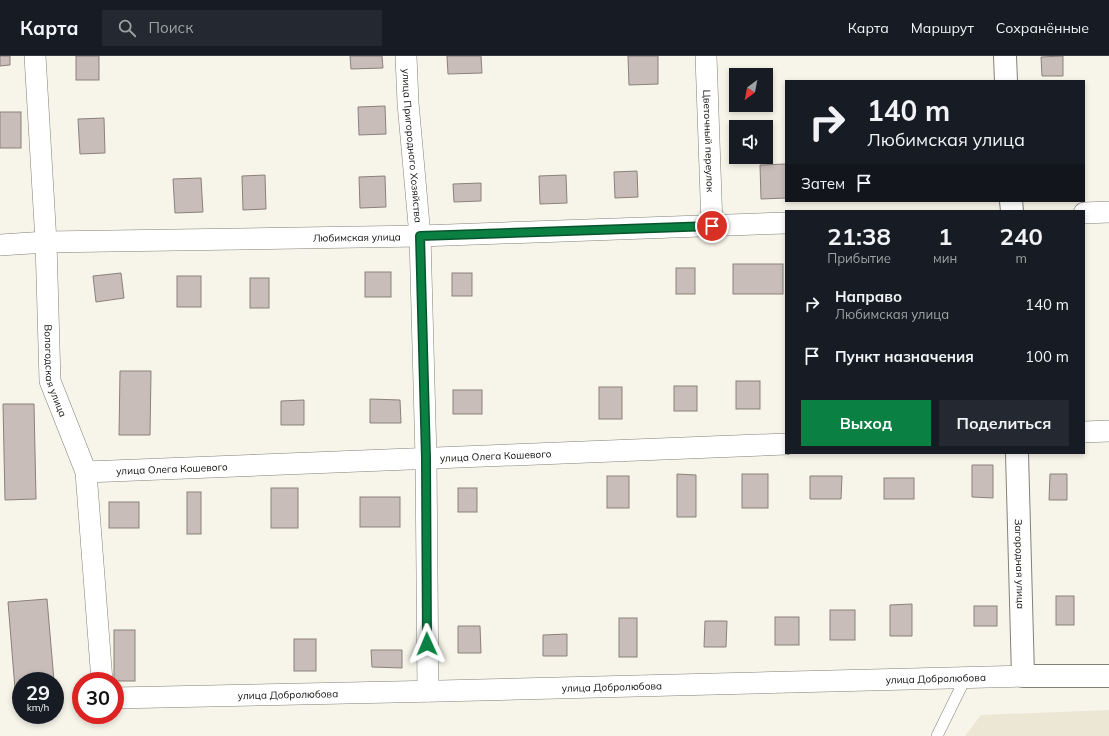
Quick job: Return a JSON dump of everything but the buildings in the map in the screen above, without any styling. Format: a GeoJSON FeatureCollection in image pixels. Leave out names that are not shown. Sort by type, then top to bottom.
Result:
{"type":"FeatureCollection","features":[{"type":"Feature","properties":{"kind":"street","name":"Вологодская улица"},"geometry":{"type":"LineString","coordinates":[[35,56],[46,242],[50,381],[86,472],[101,672]]}},
{"type":"Feature","properties":{"kind":"street","name":"улица Пригородного Хозяйства"},"geometry":{"type":"LineString","coordinates":[[406,56],[408,103],[420,236],[426,458],[428,691]]}},
{"type":"Feature","properties":{"kind":"street","name":"Цветочный переулок"},"geometry":{"type":"LineString","coordinates":[[706,56],[712,226]]}},
{"type":"Feature","properties":{"kind":"street"},"geometry":{"type":"LineString","coordinates":[[1005,56],[1006,80]]}},
{"type":"Feature","properties":{"kind":"street"},"geometry":{"type":"LineString","coordinates":[[1085,213],[1109,212]]}},
{"type":"Feature","properties":{"kind":"street","name":"Любимская улица"},"geometry":{"type":"LineString","coordinates":[[0,245],[46,242],[420,236],[785,223]]}},
{"type":"Feature","properties":{"kind":"street"},"geometry":{"type":"LineString","coordinates":[[1085,432],[1109,431]]}},
{"type":"Feature","properties":{"kind":"street","name":"улица Олега Кошевого"},"geometry":{"type":"LineString","coordinates":[[86,472],[785,444]]}},
{"type":"Feature","properties":{"kind":"street","name":"Загородная улица"},"geometry":{"type":"LineString","coordinates":[[1018,454],[1023,676]]}},
{"type":"Feature","properties":{"kind":"street","name":"улица Добролюбова"},"geometry":{"type":"LineString","coordinates":[[124,698],[966,677],[1109,676]]}},
{"type":"Feature","properties":{"kind":"lane"},"geometry":{"type":"LineString","coordinates":[[937,736],[966,677]]}},
{"type":"Feature","properties":{"kind":"shaded area"},"geometry":{"type":"Polygon","coordinates":[[[1109,710],[1109,736],[965,736],[981,715],[1109,710]]]}},
{"type":"Feature","properties":{"kind":"route"},"geometry":{"type":"LineString","coordinates":[[427,644],[426,458],[420,236],[712,226]]}}]}
